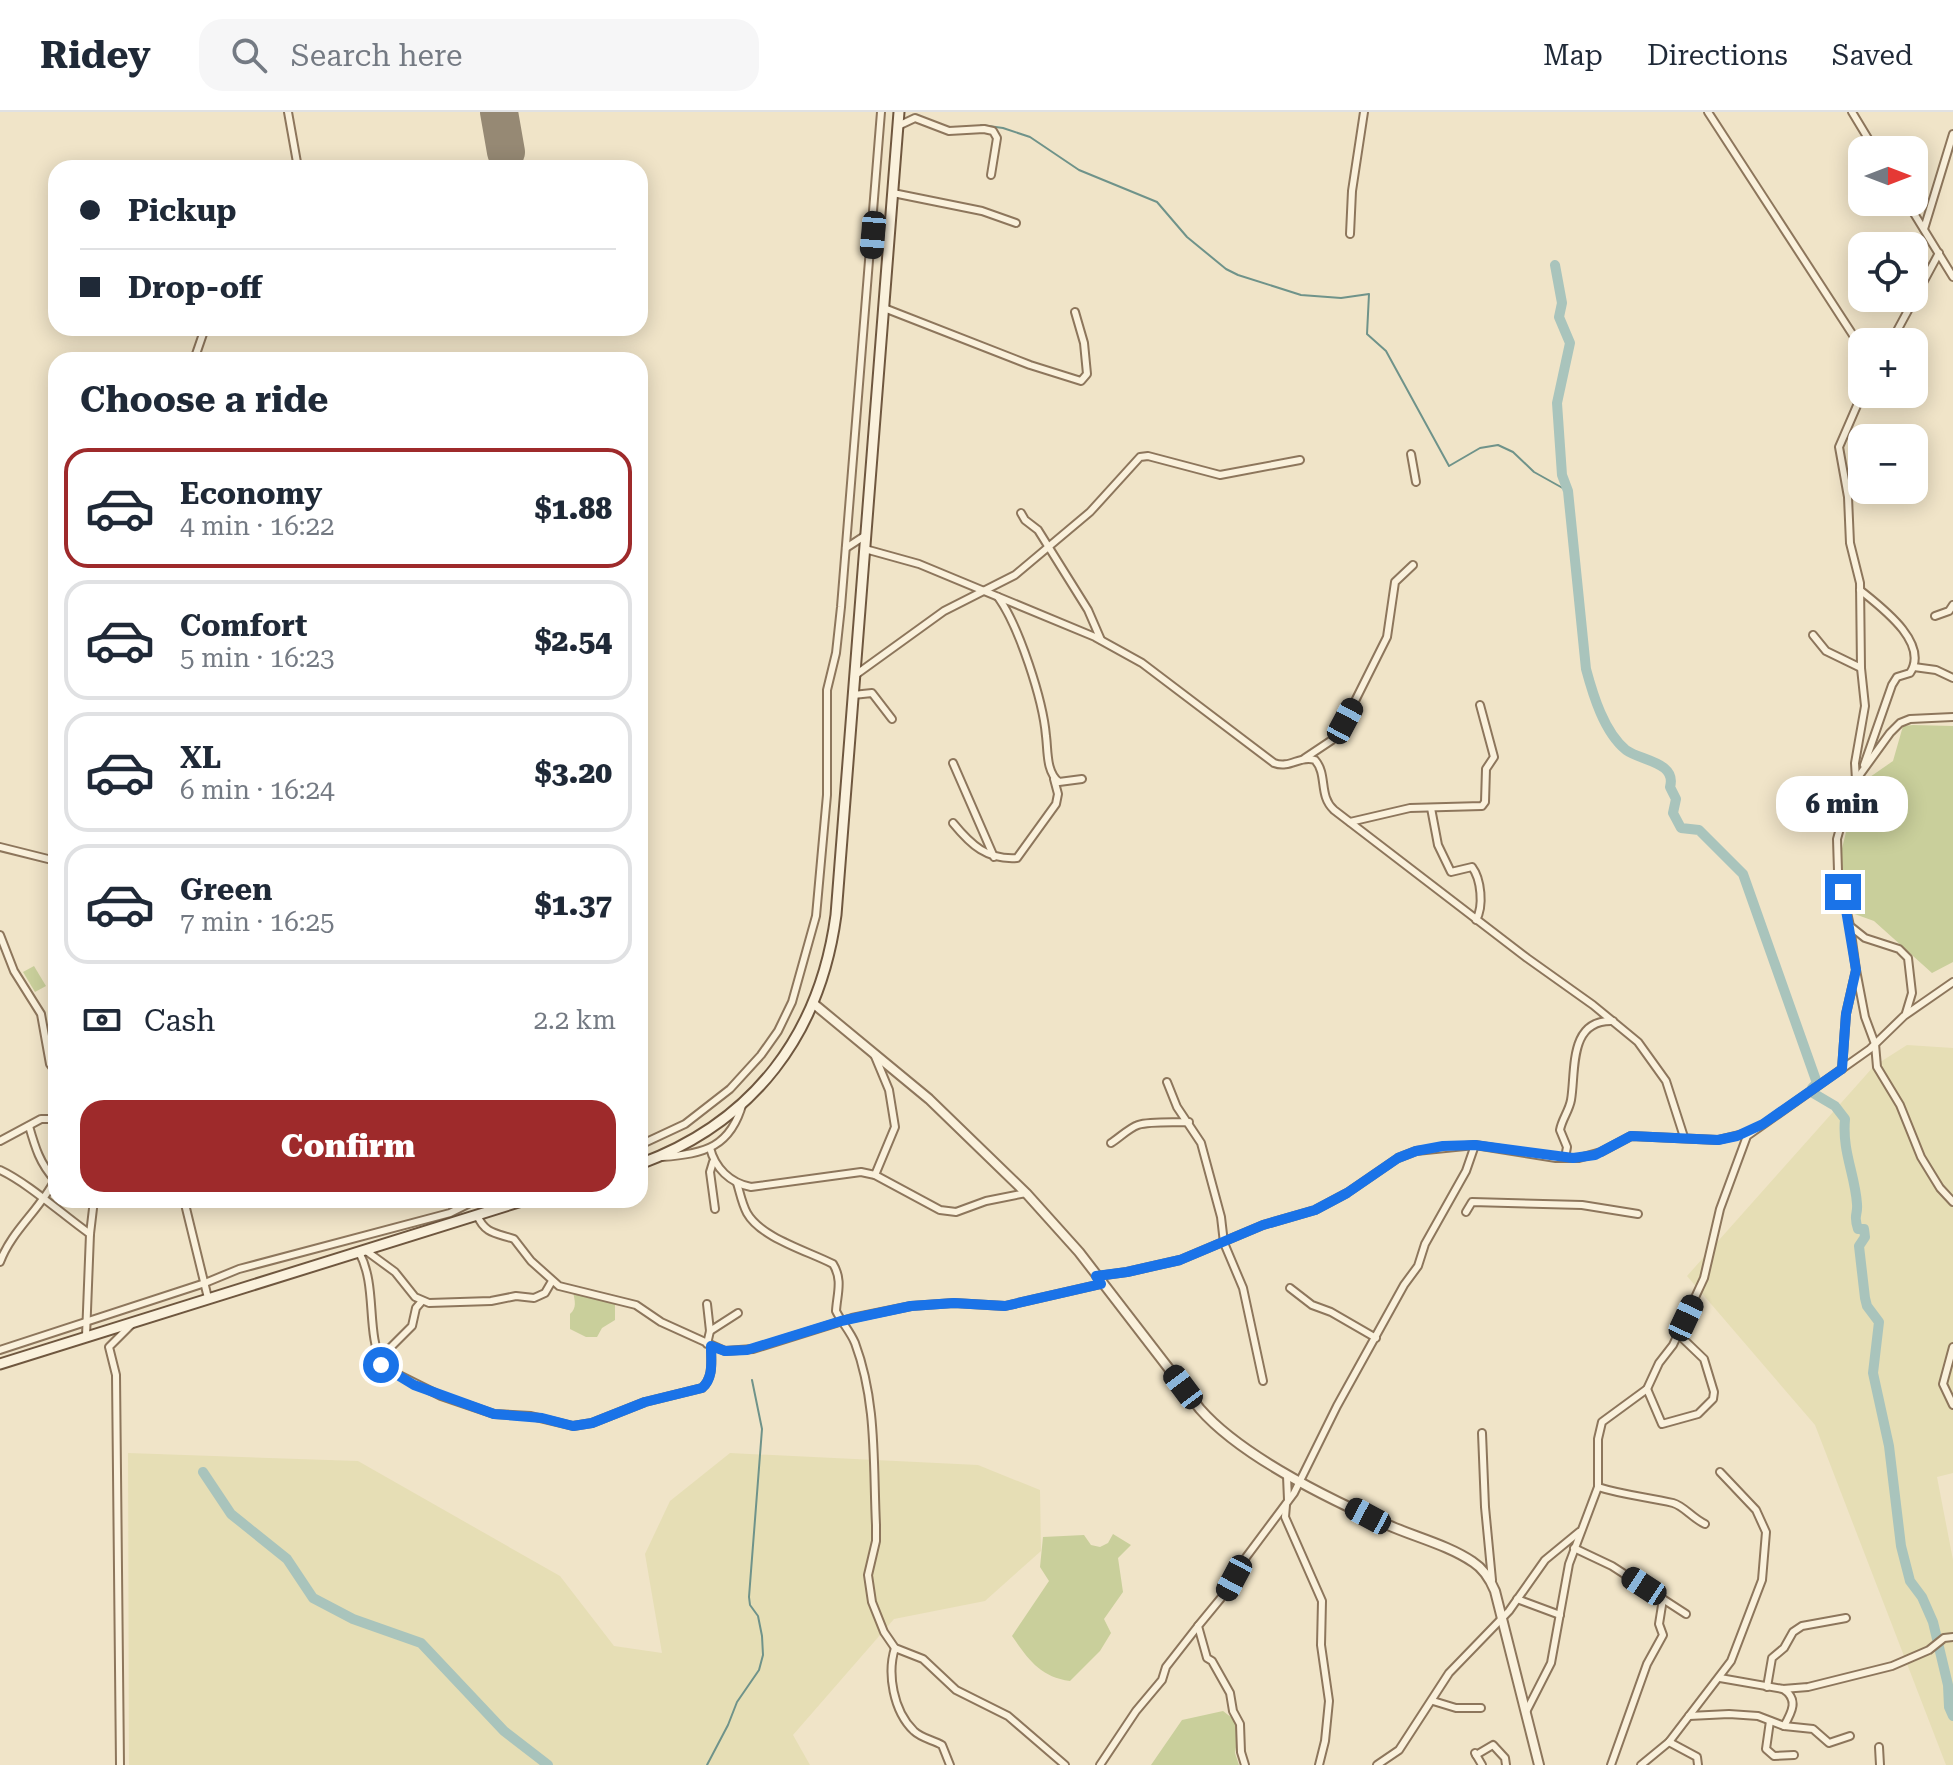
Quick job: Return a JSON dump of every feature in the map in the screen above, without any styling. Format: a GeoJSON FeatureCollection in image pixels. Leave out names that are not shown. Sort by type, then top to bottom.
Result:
{"type":"FeatureCollection","features":[{"type":"Feature","properties":{"kind":"main road"},"geometry":{"type":"LineString","coordinates":[[648,1161],[708,1131],[743,1102],[783,1057],[814,1004],[825,972],[836,915],[899,112]]}},
{"type":"Feature","properties":{"kind":"main road"},"geometry":{"type":"LineString","coordinates":[[0,1364],[500,1208]]}},
{"type":"Feature","properties":{"kind":"street"},"geometry":{"type":"LineString","coordinates":[[288,112],[297,160]]}},
{"type":"Feature","properties":{"kind":"street"},"geometry":{"type":"LineString","coordinates":[[648,1141],[685,1124],[730,1089],[761,1055],[778,1031],[792,1002],[816,916],[827,795],[827,690],[836,653],[846,548],[881,112]]}},
{"type":"Feature","properties":{"kind":"street"},"geometry":{"type":"LineString","coordinates":[[1350,234],[1352,191],[1364,112]]}},
{"type":"Feature","properties":{"kind":"street"},"geometry":{"type":"LineString","coordinates":[[1708,112],[1848,328]]}},
{"type":"Feature","properties":{"kind":"street"},"geometry":{"type":"LineString","coordinates":[[1852,112],[1867,136]]}},
{"type":"Feature","properties":{"kind":"street"},"geometry":{"type":"LineString","coordinates":[[898,126],[915,118],[949,131],[993,131],[997,138],[991,175]]}},
{"type":"Feature","properties":{"kind":"street"},"geometry":{"type":"LineString","coordinates":[[1924,229],[1953,134]]}},
{"type":"Feature","properties":{"kind":"street"},"geometry":{"type":"LineString","coordinates":[[893,193],[982,211],[1016,223]]}},
{"type":"Feature","properties":{"kind":"street"},"geometry":{"type":"LineString","coordinates":[[1916,216],[1953,277]]}},
{"type":"Feature","properties":{"kind":"street"},"geometry":{"type":"LineString","coordinates":[[1899,328],[1939,253]]}},
{"type":"Feature","properties":{"kind":"street"},"geometry":{"type":"LineString","coordinates":[[884,308],[1079,381],[1087,377],[1087,357],[1075,312]]}},
{"type":"Feature","properties":{"kind":"street"},"geometry":{"type":"LineString","coordinates":[[1856,408],[1839,447],[1848,497],[1850,543],[1860,577],[1865,711],[1855,763],[1856,780]]}},
{"type":"Feature","properties":{"kind":"street"},"geometry":{"type":"LineString","coordinates":[[1411,454],[1416,482]]}},
{"type":"Feature","properties":{"kind":"street"},"geometry":{"type":"LineString","coordinates":[[854,676],[944,611],[1015,575],[1090,512],[1143,455],[1220,475],[1300,460]]}},
{"type":"Feature","properties":{"kind":"street"},"geometry":{"type":"LineString","coordinates":[[1021,513],[1048,545],[1088,610],[1101,640]]}},
{"type":"Feature","properties":{"kind":"street"},"geometry":{"type":"LineString","coordinates":[[846,548],[866,535]]}},
{"type":"Feature","properties":{"kind":"street"},"geometry":{"type":"LineString","coordinates":[[865,549],[919,564],[1101,640],[1142,663],[1274,763],[1286,766],[1332,740],[1345,721],[1387,637],[1395,582],[1413,565]]}},
{"type":"Feature","properties":{"kind":"street"},"geometry":{"type":"LineString","coordinates":[[1860,590],[1887,611],[1908,638],[1915,653],[1914,667],[1910,673],[1897,677],[1892,685],[1861,772]]}},
{"type":"Feature","properties":{"kind":"street"},"geometry":{"type":"LineString","coordinates":[[953,823],[978,851],[994,857],[1017,858],[1056,804],[1058,794],[1049,766],[1039,694],[998,597]]}},
{"type":"Feature","properties":{"kind":"street"},"geometry":{"type":"LineString","coordinates":[[1935,616],[1949,611],[1953,605]]}},
{"type":"Feature","properties":{"kind":"street"},"geometry":{"type":"LineString","coordinates":[[1813,635],[1826,651],[1861,668]]}},
{"type":"Feature","properties":{"kind":"street"},"geometry":{"type":"LineString","coordinates":[[1914,667],[1952,675]]}},
{"type":"Feature","properties":{"kind":"street"},"geometry":{"type":"LineString","coordinates":[[853,695],[872,693],[892,719]]}},
{"type":"Feature","properties":{"kind":"street"},"geometry":{"type":"LineString","coordinates":[[1350,822],[1421,806],[1479,808],[1485,802],[1486,769],[1494,757],[1480,705]]}},
{"type":"Feature","properties":{"kind":"street"},"geometry":{"type":"LineString","coordinates":[[1953,717],[1910,719],[1900,723],[1856,780],[1837,839],[1836,857],[1865,1017],[1875,1044],[1877,1067],[1900,1105],[1921,1157],[1940,1188],[1953,1202]]}},
{"type":"Feature","properties":{"kind":"street"},"geometry":{"type":"LineString","coordinates":[[1305,758],[1312,758],[1319,766],[1326,801],[1350,822],[1638,1042],[1657,1066],[1675,1103],[1684,1137]]}},
{"type":"Feature","properties":{"kind":"street"},"geometry":{"type":"LineString","coordinates":[[953,763],[994,857]]}},
{"type":"Feature","properties":{"kind":"street"},"geometry":{"type":"LineString","coordinates":[[1054,779],[1059,782],[1082,779]]}},
{"type":"Feature","properties":{"kind":"street"},"geometry":{"type":"LineString","coordinates":[[1431,808],[1438,845],[1451,872],[1472,867],[1476,870],[1480,898],[1480,914],[1476,920]]}},
{"type":"Feature","properties":{"kind":"street"},"geometry":{"type":"LineString","coordinates":[[0,847],[48,859]]}},
{"type":"Feature","properties":{"kind":"street"},"geometry":{"type":"LineString","coordinates":[[1850,926],[1865,938],[1899,949],[1908,958],[1912,993],[1904,1016]]}},
{"type":"Feature","properties":{"kind":"street"},"geometry":{"type":"LineString","coordinates":[[0,935],[14,971],[41,1014],[48,1053]]}},
{"type":"Feature","properties":{"kind":"street"},"geometry":{"type":"LineString","coordinates":[[1842,1069],[1846,1014],[1856,970]]}},
{"type":"Feature","properties":{"kind":"street"},"geometry":{"type":"LineString","coordinates":[[477,1215],[485,1229],[514,1239],[552,1281],[568,1290],[636,1305],[661,1322],[725,1351],[747,1350],[841,1321],[932,1304],[1005,1306],[1174,1262],[1263,1225],[1327,1205],[1406,1154],[1431,1147],[1475,1145],[1565,1158],[1595,1155],[1631,1136],[1718,1140],[1751,1132],[1842,1069],[1875,1044],[1904,1016],[1953,982]]}},
{"type":"Feature","properties":{"kind":"street"},"geometry":{"type":"LineString","coordinates":[[814,1004],[929,1099],[1026,1193],[1079,1252],[1214,1425],[1240,1445],[1300,1481],[1388,1525],[1463,1556],[1483,1570],[1492,1584]]}},
{"type":"Feature","properties":{"kind":"street"},"geometry":{"type":"LineString","coordinates":[[1565,1158],[1567,1147],[1560,1130],[1571,1100],[1575,1052],[1591,1026],[1597,1022],[1613,1021]]}},
{"type":"Feature","properties":{"kind":"street"},"geometry":{"type":"LineString","coordinates":[[873,1051],[889,1090],[895,1127],[875,1175]]}},
{"type":"Feature","properties":{"kind":"street"},"geometry":{"type":"LineString","coordinates":[[1167,1082],[1177,1107],[1189,1122],[1204,1152],[1223,1226],[1224,1243],[1243,1288],[1263,1381]]}},
{"type":"Feature","properties":{"kind":"street"},"geometry":{"type":"LineString","coordinates":[[660,1157],[686,1155],[710,1148],[734,1128],[743,1102]]}},
{"type":"Feature","properties":{"kind":"street"},"geometry":{"type":"LineString","coordinates":[[0,1141],[41,1119],[48,1119]]}},
{"type":"Feature","properties":{"kind":"street"},"geometry":{"type":"LineString","coordinates":[[1111,1143],[1138,1125],[1165,1121],[1189,1122]]}},
{"type":"Feature","properties":{"kind":"street"},"geometry":{"type":"LineString","coordinates":[[29,1126],[39,1160],[48,1170]]}},
{"type":"Feature","properties":{"kind":"street"},"geometry":{"type":"LineString","coordinates":[[1526,1712],[1551,1663],[1574,1548],[1598,1487],[1598,1439],[1602,1422],[1647,1389],[1678,1334],[1704,1278],[1724,1198],[1738,1155],[1751,1132]]}},
{"type":"Feature","properties":{"kind":"street"},"geometry":{"type":"LineString","coordinates":[[1100,1765],[1136,1711],[1162,1680],[1166,1667],[1226,1592],[1241,1564],[1287,1503],[1404,1285],[1418,1266],[1425,1244],[1466,1171],[1475,1145]]}},
{"type":"Feature","properties":{"kind":"street"},"geometry":{"type":"LineString","coordinates":[[710,1148],[715,1209]]}},
{"type":"Feature","properties":{"kind":"street"},"geometry":{"type":"LineString","coordinates":[[713,1162],[737,1183],[751,1187],[853,1172],[875,1175],[946,1212],[959,1212],[986,1201],[1026,1193]]}},
{"type":"Feature","properties":{"kind":"street"},"geometry":{"type":"LineString","coordinates":[[0,1170],[17,1178],[48,1204]]}},
{"type":"Feature","properties":{"kind":"street"},"geometry":{"type":"LineString","coordinates":[[737,1183],[752,1220],[781,1240],[836,1268],[839,1287],[836,1311],[850,1331],[859,1355],[873,1420],[876,1541],[868,1575],[877,1616],[895,1648],[890,1678],[899,1708],[915,1732],[942,1745],[950,1765]]}},
{"type":"Feature","properties":{"kind":"street"},"geometry":{"type":"LineString","coordinates":[[0,1262],[8,1242],[48,1194]]}},
{"type":"Feature","properties":{"kind":"street"},"geometry":{"type":"LineString","coordinates":[[1466,1212],[1472,1202],[1502,1202],[1582,1205],[1638,1214]]}},
{"type":"Feature","properties":{"kind":"street"},"geometry":{"type":"LineString","coordinates":[[54,1208],[90,1234]]}},
{"type":"Feature","properties":{"kind":"street"},"geometry":{"type":"LineString","coordinates":[[86,1336],[93,1208]]}},
{"type":"Feature","properties":{"kind":"street"},"geometry":{"type":"LineString","coordinates":[[186,1208],[208,1298]]}},
{"type":"Feature","properties":{"kind":"street"},"geometry":{"type":"LineString","coordinates":[[0,1350],[239,1269],[460,1208]]}},
{"type":"Feature","properties":{"kind":"street"},"geometry":{"type":"LineString","coordinates":[[362,1251],[395,1272],[422,1301],[491,1301],[516,1296],[535,1298],[545,1293],[552,1281]]}},
{"type":"Feature","properties":{"kind":"street"},"geometry":{"type":"LineString","coordinates":[[362,1251],[369,1275],[379,1359],[385,1369],[414,1385],[505,1416],[542,1418],[578,1426],[606,1419],[645,1402],[702,1388],[711,1372],[707,1304]]}},
{"type":"Feature","properties":{"kind":"street"},"geometry":{"type":"LineString","coordinates":[[1290,1288],[1312,1305],[1331,1312],[1376,1338]]}},
{"type":"Feature","properties":{"kind":"street"},"geometry":{"type":"LineString","coordinates":[[379,1359],[412,1326],[416,1308],[422,1301]]}},
{"type":"Feature","properties":{"kind":"street"},"geometry":{"type":"LineString","coordinates":[[710,1331],[738,1313]]}},
{"type":"Feature","properties":{"kind":"street"},"geometry":{"type":"LineString","coordinates":[[110,1344],[136,1320]]}},
{"type":"Feature","properties":{"kind":"street"},"geometry":{"type":"LineString","coordinates":[[106,1330],[116,1375],[120,1765]]}},
{"type":"Feature","properties":{"kind":"street"},"geometry":{"type":"LineString","coordinates":[[1647,1389],[1662,1424],[1698,1414],[1713,1399],[1714,1392],[1704,1359],[1678,1334]]}},
{"type":"Feature","properties":{"kind":"street"},"geometry":{"type":"LineString","coordinates":[[1953,1347],[1943,1384],[1953,1405]]}},
{"type":"Feature","properties":{"kind":"street"},"geometry":{"type":"LineString","coordinates":[[1482,1433],[1492,1584],[1539,1765]]}},
{"type":"Feature","properties":{"kind":"street"},"geometry":{"type":"LineString","coordinates":[[1286,1472],[1290,1488],[1285,1517],[1322,1601],[1321,1645],[1329,1701],[1319,1765]]}},
{"type":"Feature","properties":{"kind":"street"},"geometry":{"type":"LineString","coordinates":[[1641,1765],[1669,1742],[1720,1678],[1733,1657],[1762,1580],[1767,1538],[1756,1510],[1720,1472]]}},
{"type":"Feature","properties":{"kind":"street"},"geometry":{"type":"LineString","coordinates":[[1598,1487],[1623,1495],[1676,1504],[1691,1518],[1705,1524]]}},
{"type":"Feature","properties":{"kind":"street"},"geometry":{"type":"LineString","coordinates":[[1377,1765],[1399,1750],[1455,1666],[1502,1618],[1545,1560],[1580,1532]]}},
{"type":"Feature","properties":{"kind":"street"},"geometry":{"type":"LineString","coordinates":[[1574,1548],[1612,1566],[1686,1614]]}},
{"type":"Feature","properties":{"kind":"street"},"geometry":{"type":"LineString","coordinates":[[1517,1599],[1560,1615]]}},
{"type":"Feature","properties":{"kind":"street"},"geometry":{"type":"LineString","coordinates":[[1611,1765],[1647,1664],[1663,1635],[1659,1624],[1663,1599]]}},
{"type":"Feature","properties":{"kind":"street"},"geometry":{"type":"LineString","coordinates":[[1767,1687],[1772,1658],[1784,1648],[1793,1632],[1802,1626],[1846,1618]]}},
{"type":"Feature","properties":{"kind":"street"},"geometry":{"type":"LineString","coordinates":[[1198,1626],[1207,1658],[1212,1661],[1230,1693],[1233,1711],[1240,1724],[1245,1765]]}},
{"type":"Feature","properties":{"kind":"street"},"geometry":{"type":"LineString","coordinates":[[1720,1678],[1783,1689],[1808,1687],[1892,1666],[1924,1653],[1944,1638],[1953,1637]]}},
{"type":"Feature","properties":{"kind":"street"},"geometry":{"type":"LineString","coordinates":[[895,1648],[923,1659],[956,1690],[1008,1716],[1065,1765]]}},
{"type":"Feature","properties":{"kind":"street"},"geometry":{"type":"LineString","coordinates":[[1783,1689],[1791,1696],[1793,1706],[1784,1726]]}},
{"type":"Feature","properties":{"kind":"street"},"geometry":{"type":"LineString","coordinates":[[1433,1701],[1456,1708],[1481,1708]]}},
{"type":"Feature","properties":{"kind":"street"},"geometry":{"type":"LineString","coordinates":[[1689,1716],[1739,1714],[1784,1726],[1813,1729],[1829,1743],[1850,1736]]}},
{"type":"Feature","properties":{"kind":"street"},"geometry":{"type":"LineString","coordinates":[[1770,1721],[1766,1749],[1774,1756],[1794,1755]]}},
{"type":"Feature","properties":{"kind":"street"},"geometry":{"type":"LineString","coordinates":[[1669,1742],[1697,1757],[1698,1765]]}},
{"type":"Feature","properties":{"kind":"street"},"geometry":{"type":"LineString","coordinates":[[1482,1765],[1475,1754],[1493,1745],[1505,1758],[1506,1765]]}},
{"type":"Feature","properties":{"kind":"street"},"geometry":{"type":"LineString","coordinates":[[1879,1747],[1880,1765]]}},
{"type":"Feature","properties":{"kind":"shaded area"},"geometry":{"type":"Polygon","coordinates":[[[1907,1045],[1953,1048],[1953,1473],[1937,1477],[1953,1560],[1953,1765],[1946,1765],[1815,1425],[1687,1276],[1874,1066],[1907,1045]]]}},
{"type":"Feature","properties":{"kind":"shaded area"},"geometry":{"type":"Polygon","coordinates":[[[128,1453],[358,1461],[560,1576],[614,1646],[662,1653],[645,1554],[670,1501],[730,1453],[978,1465],[1040,1490],[1041,1551],[985,1601],[894,1619],[793,1735],[810,1765],[129,1765],[128,1453]]]}},
{"type":"Feature","properties":{"kind":"green space"},"geometry":{"type":"Polygon","coordinates":[[[1903,726],[1953,726],[1953,962],[1932,973],[1874,921],[1849,912],[1840,857],[1857,786],[1893,761],[1903,726]]]}},
{"type":"Feature","properties":{"kind":"green space"},"geometry":{"type":"Polygon","coordinates":[[[34,966],[46,986],[35,992],[23,972],[34,966]]]}},
{"type":"Feature","properties":{"kind":"green space"},"geometry":{"type":"Polygon","coordinates":[[[573,1292],[615,1302],[615,1320],[602,1328],[597,1337],[586,1337],[570,1329],[570,1314],[575,1304],[573,1292]]]}},
{"type":"Feature","properties":{"kind":"green space"},"geometry":{"type":"Polygon","coordinates":[[[1113,1534],[1131,1545],[1118,1558],[1123,1592],[1104,1619],[1111,1633],[1100,1651],[1070,1681],[1051,1676],[1029,1659],[1012,1636],[1049,1581],[1040,1567],[1043,1537],[1084,1535],[1091,1545],[1100,1547],[1108,1543],[1113,1534]]]}},
{"type":"Feature","properties":{"kind":"green space"},"geometry":{"type":"Polygon","coordinates":[[[1223,1711],[1240,1724],[1235,1753],[1239,1765],[1151,1765],[1182,1720],[1223,1711]]]}},
{"type":"Feature","properties":{"kind":"waterway"},"geometry":{"type":"LineString","coordinates":[[981,125],[1030,137],[1079,170],[1157,202],[1187,237],[1238,275],[1301,295],[1341,298],[1369,294],[1367,334],[1386,351],[1449,466],[1480,448],[1498,445],[1513,452],[1534,472],[1568,491]]}},
{"type":"Feature","properties":{"kind":"waterway"},"geometry":{"type":"LineString","coordinates":[[1555,265],[1562,303],[1559,317],[1570,343],[1557,403],[1562,475],[1568,491],[1586,669],[1592,690],[1600,712],[1618,742],[1632,754],[1656,763],[1668,772],[1676,799],[1673,813],[1681,828],[1699,830],[1743,874],[1817,1083],[1812,1088]]}},
{"type":"Feature","properties":{"kind":"waterway"},"geometry":{"type":"LineString","coordinates":[[1813,1093],[1835,1106],[1845,1119],[1845,1142],[1857,1204],[1856,1220],[1858,1229],[1864,1229],[1865,1237],[1859,1246],[1865,1298],[1879,1322],[1873,1373],[1889,1446],[1901,1546],[1910,1581],[1922,1597],[1933,1622],[1953,1716]]}},
{"type":"Feature","properties":{"kind":"waterway"},"geometry":{"type":"LineString","coordinates":[[707,1765],[737,1702],[759,1670],[763,1655],[758,1616],[750,1605],[749,1597],[762,1429],[752,1380]]}},
{"type":"Feature","properties":{"kind":"waterway"},"geometry":{"type":"LineString","coordinates":[[203,1472],[231,1514],[287,1559],[313,1598],[353,1619],[421,1643],[504,1731],[548,1765]]}},
{"type":"Feature","properties":{"kind":"runway"},"geometry":{"type":"LineString","coordinates":[[499,112],[506,152]]}},
{"type":"Feature","properties":{"kind":"route"},"geometry":{"type":"LineString","coordinates":[[381,1365],[414,1385],[494,1414],[531,1416],[573,1426],[586,1425],[645,1402],[702,1388],[711,1372],[711,1346],[725,1351],[747,1350],[852,1318],[911,1306],[954,1303],[1005,1306],[1101,1284],[1096,1276],[1180,1260],[1263,1225],[1315,1210],[1347,1193],[1398,1158],[1431,1147],[1475,1145],[1573,1158],[1595,1155],[1631,1136],[1718,1140],[1751,1132],[1842,1069],[1847,1034],[1846,1014],[1856,970],[1843,892]]}}]}
